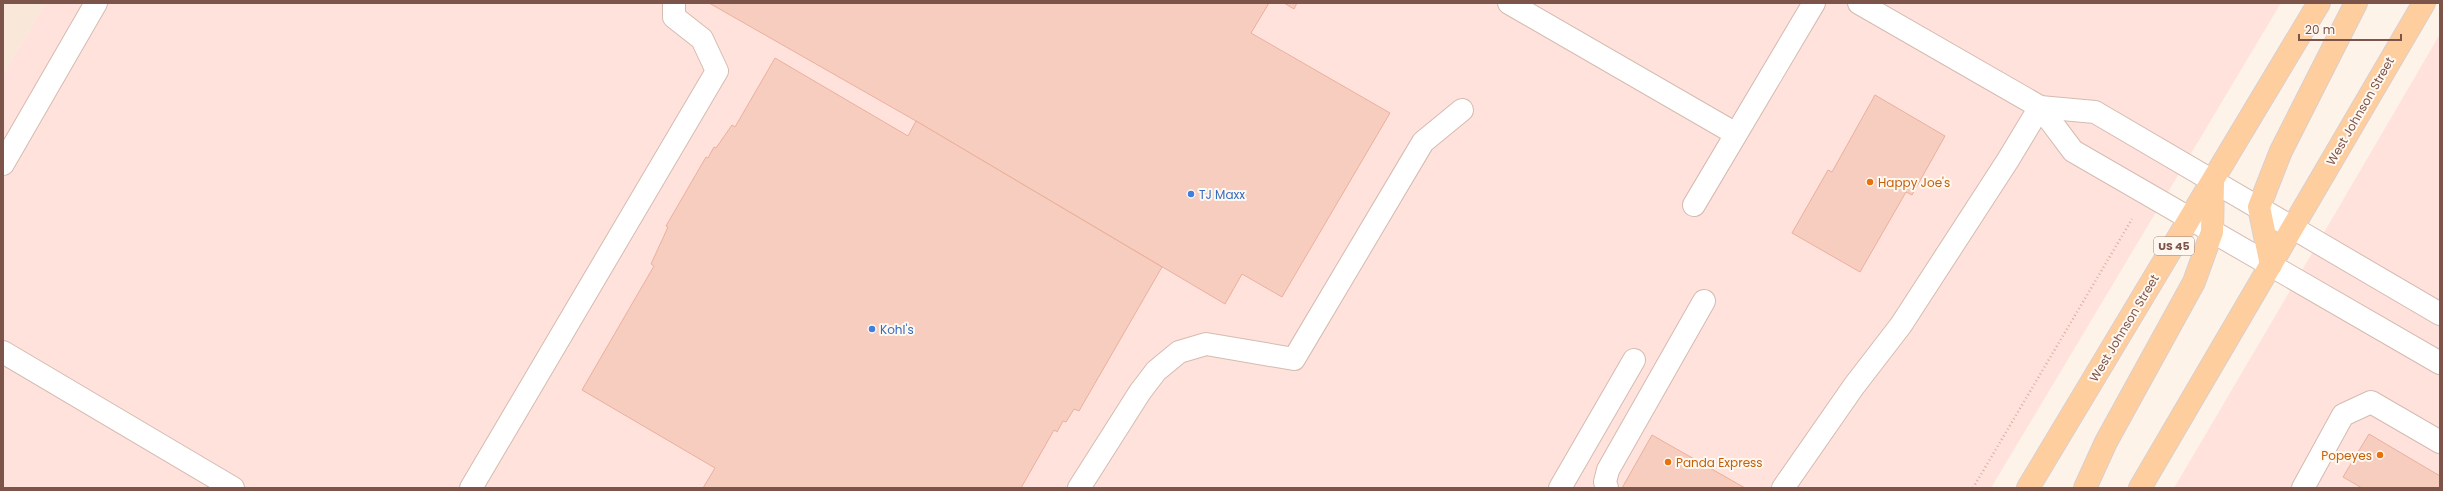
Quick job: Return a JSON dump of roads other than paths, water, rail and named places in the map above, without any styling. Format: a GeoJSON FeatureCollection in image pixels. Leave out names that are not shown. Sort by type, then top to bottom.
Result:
{"type":"FeatureCollection","features":[{"type":"Feature","properties":{"kind":"main road","name":"West Johnson Street"},"geometry":{"type":"LineString","coordinates":[[2028,488],[2319,3]]}},
{"type":"Feature","properties":{"kind":"main road"},"geometry":{"type":"LineString","coordinates":[[2271,265],[2259,207],[2281,151],[2356,3]]}},
{"type":"Feature","properties":{"kind":"main road","name":"West Johnson Street"},"geometry":{"type":"LineString","coordinates":[[2140,488],[2424,3]]}},
{"type":"Feature","properties":{"kind":"main road"},"geometry":{"type":"LineString","coordinates":[[2085,488],[2106,442],[2194,282],[2212,232],[2213,180]]}},
{"type":"Feature","properties":{"kind":"lane"},"geometry":{"type":"LineString","coordinates":[[3,164],[96,3]]}},
{"type":"Feature","properties":{"kind":"lane"},"geometry":{"type":"LineString","coordinates":[[470,488],[717,71],[702,39],[674,17],[674,3]]}},
{"type":"Feature","properties":{"kind":"lane"},"geometry":{"type":"LineString","coordinates":[[1509,3],[1736,134]]}},
{"type":"Feature","properties":{"kind":"lane"},"geometry":{"type":"LineString","coordinates":[[1694,205],[1814,3]]}},
{"type":"Feature","properties":{"kind":"lane"},"geometry":{"type":"LineString","coordinates":[[1859,3],[2040,107],[2073,151],[2440,364]]}},
{"type":"Feature","properties":{"kind":"lane"},"geometry":{"type":"LineString","coordinates":[[2040,107],[2095,112],[2440,314]]}},
{"type":"Feature","properties":{"kind":"lane"},"geometry":{"type":"LineString","coordinates":[[1783,488],[1854,386],[1901,325],[2008,160],[2040,107]]}},
{"type":"Feature","properties":{"kind":"lane"},"geometry":{"type":"LineString","coordinates":[[1079,488],[1140,392],[1156,371],[1179,352],[1206,344],[1294,359],[1423,142],[1462,110]]}},
{"type":"Feature","properties":{"kind":"lane"},"geometry":{"type":"LineString","coordinates":[[1607,488],[1605,482],[1608,470],[1704,301]]}},
{"type":"Feature","properties":{"kind":"lane"},"geometry":{"type":"LineString","coordinates":[[4,356],[233,488]]}},
{"type":"Feature","properties":{"kind":"lane"},"geometry":{"type":"LineString","coordinates":[[1560,488],[1634,360]]}},
{"type":"Feature","properties":{"kind":"lane"},"geometry":{"type":"LineString","coordinates":[[2303,488],[2342,415],[2371,402],[2440,442]]}},
{"type":"Feature","properties":{"kind":"place","name":"Happy Joe's"},"geometry":{"type":"Point","coordinates":[1870,182]}},
{"type":"Feature","properties":{"kind":"place","name":"TJ Maxx"},"geometry":{"type":"Point","coordinates":[1191,194]}},
{"type":"Feature","properties":{"kind":"place","name":"Kohl's"},"geometry":{"type":"Point","coordinates":[872,329]}},
{"type":"Feature","properties":{"kind":"place","name":"Popeyes"},"geometry":{"type":"Point","coordinates":[2380,455]}},
{"type":"Feature","properties":{"kind":"place","name":"Panda Express"},"geometry":{"type":"Point","coordinates":[1668,462]}}]}
